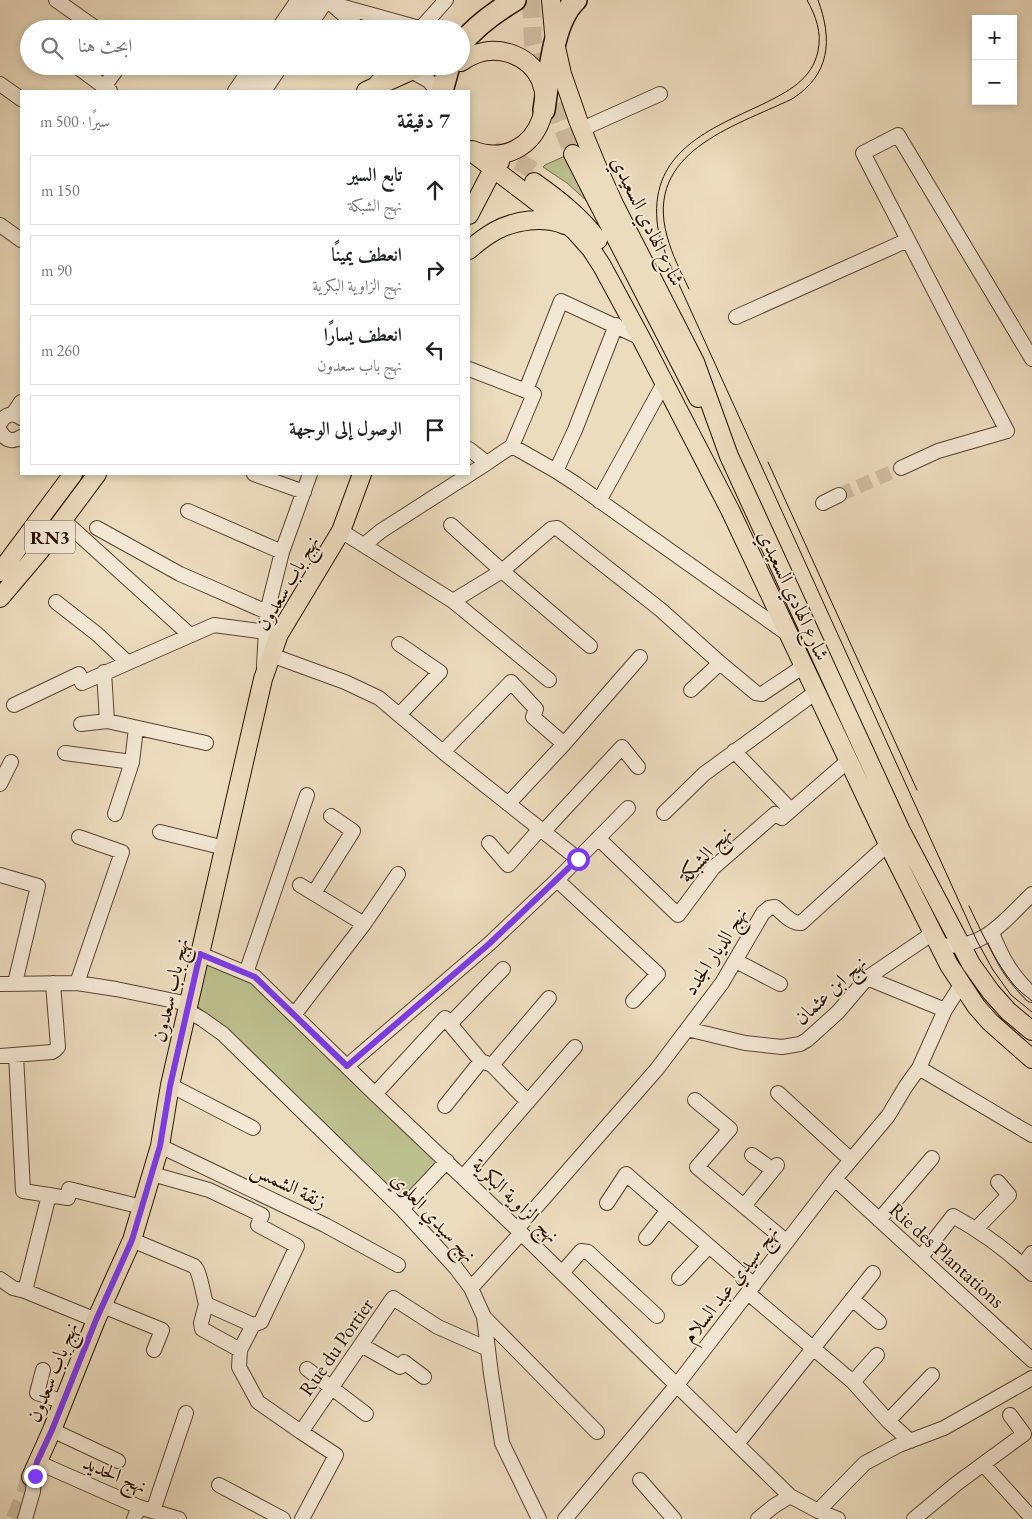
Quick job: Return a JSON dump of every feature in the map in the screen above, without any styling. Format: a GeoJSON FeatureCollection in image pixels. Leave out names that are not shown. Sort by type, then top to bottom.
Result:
{"type":"FeatureCollection","features":[{"type":"Feature","properties":{"kind":"highway"},"geometry":{"type":"LineString","coordinates":[[470,39],[487,18],[515,0]]}},
{"type":"Feature","properties":{"kind":"highway"},"geometry":{"type":"LineString","coordinates":[[544,110],[541,78],[564,16],[568,8],[576,0]]}},
{"type":"Feature","properties":{"kind":"highway"},"geometry":{"type":"LineString","coordinates":[[442,90],[446,75]]}},
{"type":"Feature","properties":{"kind":"main road"},"geometry":{"type":"LineString","coordinates":[[470,38],[494,0]]}},
{"type":"Feature","properties":{"kind":"main road","name":"شارع الهادي السعيدي"},"geometry":{"type":"LineString","coordinates":[[551,0],[555,43],[562,74],[596,164],[614,204],[695,362],[729,456],[901,831],[971,964],[991,992],[1008,1011],[1032,1031]]}},
{"type":"Feature","properties":{"kind":"main road","name":"شارع الهادي السعيدي"},"geometry":{"type":"LineString","coordinates":[[470,45],[492,51],[506,52],[524,61],[568,105],[580,125]]}},
{"type":"Feature","properties":{"kind":"main road"},"geometry":{"type":"LineString","coordinates":[[367,90],[398,75]]}},
{"type":"Feature","properties":{"kind":"main road"},"geometry":{"type":"LineString","coordinates":[[442,90],[450,75]]}},
{"type":"Feature","properties":{"kind":"main road"},"geometry":{"type":"LineString","coordinates":[[470,211],[482,157],[524,145],[534,136],[541,124],[544,110]]}},
{"type":"Feature","properties":{"kind":"main road"},"geometry":{"type":"LineString","coordinates":[[573,154],[729,456]]}},
{"type":"Feature","properties":{"kind":"main road","name":"شارع الهادي السعيدي"},"geometry":{"type":"LineString","coordinates":[[482,157],[574,230],[591,249],[602,266],[730,510],[888,844],[949,965],[961,985],[990,1022],[1032,1059]]}},
{"type":"Feature","properties":{"kind":"main road"},"geometry":{"type":"LineString","coordinates":[[644,292],[618,252],[594,222],[564,192],[535,178],[582,221],[607,252],[633,298],[699,432],[730,510]]}},
{"type":"Feature","properties":{"kind":"main road"},"geometry":{"type":"LineString","coordinates":[[470,249],[495,231],[524,222],[544,220],[556,222],[574,230]]}},
{"type":"Feature","properties":{"kind":"main road","name":"RN3"},"geometry":{"type":"LineString","coordinates":[[0,557],[58,475]]}},
{"type":"Feature","properties":{"kind":"main road"},"geometry":{"type":"LineString","coordinates":[[0,572],[72,475]]}},
{"type":"Feature","properties":{"kind":"main road"},"geometry":{"type":"LineString","coordinates":[[0,596],[85,475]]}},
{"type":"Feature","properties":{"kind":"main road","name":"RN3"},"geometry":{"type":"LineString","coordinates":[[0,596],[39,552],[96,475]]}},
{"type":"Feature","properties":{"kind":"main road","name":"نهج باب سعدون"},"geometry":{"type":"LineString","coordinates":[[34,1469],[64,1402],[99,1313],[132,1240],[152,1174],[160,1146],[170,1086],[263,679],[279,634],[341,531],[362,475]]}},
{"type":"Feature","properties":{"kind":"street"},"geometry":{"type":"LineString","coordinates":[[56,0],[84,20]]}},
{"type":"Feature","properties":{"kind":"street"},"geometry":{"type":"LineString","coordinates":[[284,20],[298,0]]}},
{"type":"Feature","properties":{"kind":"street"},"geometry":{"type":"LineString","coordinates":[[299,20],[313,0]]}},
{"type":"Feature","properties":{"kind":"street"},"geometry":{"type":"LineString","coordinates":[[428,20],[446,0]]}},
{"type":"Feature","properties":{"kind":"street"},"geometry":{"type":"LineString","coordinates":[[330,2],[393,20]]}},
{"type":"Feature","properties":{"kind":"street"},"geometry":{"type":"LineString","coordinates":[[315,20],[330,2]]}},
{"type":"Feature","properties":{"kind":"street"},"geometry":{"type":"LineString","coordinates":[[330,2],[350,20]]}},
{"type":"Feature","properties":{"kind":"street"},"geometry":{"type":"LineString","coordinates":[[88,75],[107,89],[114,75]]}},
{"type":"Feature","properties":{"kind":"street"},"geometry":{"type":"LineString","coordinates":[[236,90],[246,75]]}},
{"type":"Feature","properties":{"kind":"street"},"geometry":{"type":"LineString","coordinates":[[250,90],[260,75]]}},
{"type":"Feature","properties":{"kind":"street"},"geometry":{"type":"LineString","coordinates":[[265,90],[275,75]]}},
{"type":"Feature","properties":{"kind":"street"},"geometry":{"type":"LineString","coordinates":[[367,90],[384,75]]}},
{"type":"Feature","properties":{"kind":"street"},"geometry":{"type":"LineString","coordinates":[[421,75],[436,90]]}},
{"type":"Feature","properties":{"kind":"street"},"geometry":{"type":"LineString","coordinates":[[0,84],[20,98]]}},
{"type":"Feature","properties":{"kind":"street"},"geometry":{"type":"LineString","coordinates":[[580,125],[660,94]]}},
{"type":"Feature","properties":{"kind":"street"},"geometry":{"type":"LineString","coordinates":[[901,468],[938,451],[1007,432],[863,153],[898,135],[1032,359]]}},
{"type":"Feature","properties":{"kind":"street"},"geometry":{"type":"LineString","coordinates":[[0,225],[20,239]]}},
{"type":"Feature","properties":{"kind":"street"},"geometry":{"type":"LineString","coordinates":[[736,317],[908,240]]}},
{"type":"Feature","properties":{"kind":"street"},"geometry":{"type":"LineString","coordinates":[[526,390],[561,301],[641,338]]}},
{"type":"Feature","properties":{"kind":"street"},"geometry":{"type":"LineString","coordinates":[[556,471],[616,325]]}},
{"type":"Feature","properties":{"kind":"street"},"geometry":{"type":"LineString","coordinates":[[470,369],[534,394],[512,446],[470,474]]}},
{"type":"Feature","properties":{"kind":"street"},"geometry":{"type":"LineString","coordinates":[[599,501],[664,383]]}},
{"type":"Feature","properties":{"kind":"street"},"geometry":{"type":"LineString","coordinates":[[0,423],[8,415],[19,416]]}},
{"type":"Feature","properties":{"kind":"street"},"geometry":{"type":"LineString","coordinates":[[0,431],[4,438],[8,440],[20,438]]}},
{"type":"Feature","properties":{"kind":"street"},"geometry":{"type":"LineString","coordinates":[[512,446],[556,471],[790,636]]}},
{"type":"Feature","properties":{"kind":"street"},"geometry":{"type":"LineString","coordinates":[[470,450],[487,463]]}},
{"type":"Feature","properties":{"kind":"street"},"geometry":{"type":"LineString","coordinates":[[257,475],[304,492]]}},
{"type":"Feature","properties":{"kind":"street"},"geometry":{"type":"LineString","coordinates":[[263,679],[267,612],[282,552],[310,475]]}},
{"type":"Feature","properties":{"kind":"street"},"geometry":{"type":"LineString","coordinates":[[364,545],[381,531],[468,475]]}},
{"type":"Feature","properties":{"kind":"street"},"geometry":{"type":"LineString","coordinates":[[823,503],[839,495]]}},
{"type":"Feature","properties":{"kind":"street"},"geometry":{"type":"LineString","coordinates":[[188,511],[282,552]]}},
{"type":"Feature","properties":{"kind":"street"},"geometry":{"type":"LineString","coordinates":[[63,520],[190,635]]}},
{"type":"Feature","properties":{"kind":"street"},"geometry":{"type":"LineString","coordinates":[[451,526],[590,646]]}},
{"type":"Feature","properties":{"kind":"street"},"geometry":{"type":"LineString","coordinates":[[97,528],[180,574],[267,612]]}},
{"type":"Feature","properties":{"kind":"street"},"geometry":{"type":"LineString","coordinates":[[453,601],[502,571],[551,529],[556,528],[661,610],[756,693],[762,694],[804,666]]}},
{"type":"Feature","properties":{"kind":"street"},"geometry":{"type":"LineString","coordinates":[[341,531],[453,601],[549,680]]}},
{"type":"Feature","properties":{"kind":"street"},"geometry":{"type":"LineString","coordinates":[[56,602],[97,634],[127,662]]}},
{"type":"Feature","properties":{"kind":"street"},"geometry":{"type":"LineString","coordinates":[[14,705],[79,674],[82,683],[214,626],[266,632]]}},
{"type":"Feature","properties":{"kind":"street"},"geometry":{"type":"LineString","coordinates":[[399,644],[440,672],[400,715]]}},
{"type":"Feature","properties":{"kind":"street"},"geometry":{"type":"LineString","coordinates":[[271,655],[345,682],[379,698],[443,752],[578,859]]}},
{"type":"Feature","properties":{"kind":"street"},"geometry":{"type":"LineString","coordinates":[[508,804],[564,744],[640,657]]}},
{"type":"Feature","properties":{"kind":"street"},"geometry":{"type":"LineString","coordinates":[[691,690],[720,663]]}},
{"type":"Feature","properties":{"kind":"street"},"geometry":{"type":"LineString","coordinates":[[104,672],[107,722]]}},
{"type":"Feature","properties":{"kind":"street"},"geometry":{"type":"LineString","coordinates":[[443,752],[511,682],[536,710],[533,717],[564,744]]}},
{"type":"Feature","properties":{"kind":"street"},"geometry":{"type":"LineString","coordinates":[[664,812],[704,774],[816,692]]}},
{"type":"Feature","properties":{"kind":"street"},"geometry":{"type":"LineString","coordinates":[[81,724],[107,722],[206,743]]}},
{"type":"Feature","properties":{"kind":"street"},"geometry":{"type":"LineString","coordinates":[[115,814],[132,762],[136,728]]}},
{"type":"Feature","properties":{"kind":"street"},"geometry":{"type":"LineString","coordinates":[[489,843],[508,864],[622,747],[638,767]]}},
{"type":"Feature","properties":{"kind":"street"},"geometry":{"type":"LineString","coordinates":[[734,751],[791,810]]}},
{"type":"Feature","properties":{"kind":"street"},"geometry":{"type":"LineString","coordinates":[[65,753],[132,762]]}},
{"type":"Feature","properties":{"kind":"street","name":"نهج الشبكة"},"geometry":{"type":"LineString","coordinates":[[598,838],[678,915],[713,868],[775,814],[782,818],[849,760]]}},
{"type":"Feature","properties":{"kind":"street"},"geometry":{"type":"LineString","coordinates":[[0,784],[11,762]]}},
{"type":"Feature","properties":{"kind":"street"},"geometry":{"type":"LineString","coordinates":[[246,972],[307,795]]}},
{"type":"Feature","properties":{"kind":"street"},"geometry":{"type":"LineString","coordinates":[[347,1066],[489,944],[628,808]]}},
{"type":"Feature","properties":{"kind":"street"},"geometry":{"type":"LineString","coordinates":[[314,893],[353,831],[331,816]]}},
{"type":"Feature","properties":{"kind":"street"},"geometry":{"type":"LineString","coordinates":[[160,832],[225,848]]}},
{"type":"Feature","properties":{"kind":"street"},"geometry":{"type":"LineString","coordinates":[[77,983],[122,852],[79,837]]}},
{"type":"Feature","properties":{"kind":"street","name":"نهج الديار الجدد"},"geometry":{"type":"LineString","coordinates":[[519,1231],[657,1069],[722,983],[763,913],[769,908],[775,907],[797,924],[801,923],[888,844]]}},
{"type":"Feature","properties":{"kind":"street"},"geometry":{"type":"LineString","coordinates":[[294,1015],[364,924],[398,874]]}},
{"type":"Feature","properties":{"kind":"street"},"geometry":{"type":"LineString","coordinates":[[0,875],[38,886],[15,983]]}},
{"type":"Feature","properties":{"kind":"street"},"geometry":{"type":"LineString","coordinates":[[556,880],[658,974],[633,1001]]}},
{"type":"Feature","properties":{"kind":"street"},"geometry":{"type":"LineString","coordinates":[[300,885],[364,924]]}},
{"type":"Feature","properties":{"kind":"street"},"geometry":{"type":"LineString","coordinates":[[936,939],[960,945],[977,941],[992,933],[1032,894]]}},
{"type":"Feature","properties":{"kind":"street"},"geometry":{"type":"LineString","coordinates":[[992,933],[1008,967],[1032,995]]}},
{"type":"Feature","properties":{"kind":"street","name":"نهج ابن عثمان"},"geometry":{"type":"LineString","coordinates":[[687,1029],[745,1042],[782,1047],[792,1046],[807,1040],[838,1012],[867,978],[936,939]]}},
{"type":"Feature","properties":{"kind":"street","name":"نهج الزاوية البكرية"},"geometry":{"type":"LineString","coordinates":[[200,954],[255,977],[374,1094],[519,1231],[790,1496],[838,1519]]}},
{"type":"Feature","properties":{"kind":"street"},"geometry":{"type":"LineString","coordinates":[[736,960],[780,984]]}},
{"type":"Feature","properties":{"kind":"street"},"geometry":{"type":"LineString","coordinates":[[450,1024],[503,969]]}},
{"type":"Feature","properties":{"kind":"street"},"geometry":{"type":"LineString","coordinates":[[867,978],[945,1010]]}},
{"type":"Feature","properties":{"kind":"street"},"geometry":{"type":"LineString","coordinates":[[0,1056],[52,1052],[56,1050],[58,1046],[52,983]]}},
{"type":"Feature","properties":{"kind":"street","name":"نهج سيدي العلوي"},"geometry":{"type":"LineString","coordinates":[[0,984],[77,983],[116,989],[189,1008],[223,1034],[402,1209],[456,1268],[471,1288],[484,1318],[502,1443],[539,1519]]}},
{"type":"Feature","properties":{"kind":"street","name":"نهج سيدي عبد السلام"},"geometry":{"type":"LineString","coordinates":[[565,1519],[676,1386],[835,1179],[888,1116],[919,1068],[945,1010],[961,985]]}},
{"type":"Feature","properties":{"kind":"street"},"geometry":{"type":"LineString","coordinates":[[445,1106],[550,998]]}},
{"type":"Feature","properties":{"kind":"street"},"geometry":{"type":"LineString","coordinates":[[374,1094],[445,1018],[486,1063],[528,1102]]}},
{"type":"Feature","properties":{"kind":"street"},"geometry":{"type":"LineString","coordinates":[[463,1177],[575,1047]]}},
{"type":"Feature","properties":{"kind":"street"},"geometry":{"type":"LineString","coordinates":[[16,1055],[23,1191],[68,1198],[69,1189],[142,1207]]}},
{"type":"Feature","properties":{"kind":"street"},"geometry":{"type":"LineString","coordinates":[[919,1068],[1032,1135]]}},
{"type":"Feature","properties":{"kind":"street"},"geometry":{"type":"LineString","coordinates":[[170,1086],[253,1128]]}},
{"type":"Feature","properties":{"kind":"street"},"geometry":{"type":"LineString","coordinates":[[778,1093],[851,1160]]}},
{"type":"Feature","properties":{"kind":"street"},"geometry":{"type":"LineString","coordinates":[[695,1100],[730,1129],[697,1167],[787,1242]]}},
{"type":"Feature","properties":{"kind":"street","name":"زنقة الشمس"},"geometry":{"type":"LineString","coordinates":[[160,1146],[325,1225],[398,1265]]}},
{"type":"Feature","properties":{"kind":"street"},"geometry":{"type":"LineString","coordinates":[[744,1206],[775,1168],[752,1155]]}},
{"type":"Feature","properties":{"kind":"street"},"geometry":{"type":"LineString","coordinates":[[879,1220],[932,1158]]}},
{"type":"Feature","properties":{"kind":"street"},"geometry":{"type":"LineString","coordinates":[[402,1209],[446,1161]]}},
{"type":"Feature","properties":{"kind":"street"},"geometry":{"type":"LineString","coordinates":[[152,1174],[209,1190],[262,1215],[258,1226],[297,1246],[261,1322],[253,1326],[240,1350],[239,1367],[258,1402],[336,1455],[302,1519]]}},
{"type":"Feature","properties":{"kind":"street"},"geometry":{"type":"LineString","coordinates":[[607,1203],[626,1174],[709,1246],[813,1348],[853,1382],[888,1421],[910,1441]]}},
{"type":"Feature","properties":{"kind":"street","name":"Rie des Plantations"},"geometry":{"type":"LineString","coordinates":[[835,1179],[1032,1360]]}},
{"type":"Feature","properties":{"kind":"street"},"geometry":{"type":"LineString","coordinates":[[976,1229],[1009,1195],[998,1182]]}},
{"type":"Feature","properties":{"kind":"street"},"geometry":{"type":"LineString","coordinates":[[24,1291],[49,1195]]}},
{"type":"Feature","properties":{"kind":"street"},"geometry":{"type":"LineString","coordinates":[[646,1238],[668,1210]]}},
{"type":"Feature","properties":{"kind":"street"},"geometry":{"type":"LineString","coordinates":[[921,1257],[954,1216],[999,1245],[1028,1270],[1032,1253]]}},
{"type":"Feature","properties":{"kind":"street"},"geometry":{"type":"LineString","coordinates":[[471,1288],[519,1231]]}},
{"type":"Feature","properties":{"kind":"street"},"geometry":{"type":"LineString","coordinates":[[132,1240],[197,1268],[206,1304],[200,1323],[202,1330],[240,1350]]}},
{"type":"Feature","properties":{"kind":"street"},"geometry":{"type":"LineString","coordinates":[[679,1278],[709,1246]]}},
{"type":"Feature","properties":{"kind":"street"},"geometry":{"type":"LineString","coordinates":[[562,1273],[581,1251],[588,1252],[657,1316]]}},
{"type":"Feature","properties":{"kind":"street"},"geometry":{"type":"LineString","coordinates":[[737,1444],[873,1272]]}},
{"type":"Feature","properties":{"kind":"street"},"geometry":{"type":"LineString","coordinates":[[0,1279],[13,1288],[162,1330],[154,1350]]}},
{"type":"Feature","properties":{"kind":"street","name":"Rue du Portier"},"geometry":{"type":"LineString","coordinates":[[301,1432],[393,1298],[438,1327],[488,1349]]}},
{"type":"Feature","properties":{"kind":"street"},"geometry":{"type":"LineString","coordinates":[[852,1299],[879,1322]]}},
{"type":"Feature","properties":{"kind":"street"},"geometry":{"type":"LineString","coordinates":[[206,1304],[253,1326]]}},
{"type":"Feature","properties":{"kind":"street"},"geometry":{"type":"LineString","coordinates":[[484,1318],[596,1432]]}},
{"type":"Feature","properties":{"kind":"street"},"geometry":{"type":"LineString","coordinates":[[361,1345],[400,1367],[404,1362],[424,1377]]}},
{"type":"Feature","properties":{"kind":"street"},"geometry":{"type":"LineString","coordinates":[[853,1382],[877,1355]]}},
{"type":"Feature","properties":{"kind":"street"},"geometry":{"type":"LineString","coordinates":[[308,1369],[366,1414]]}},
{"type":"Feature","properties":{"kind":"street"},"geometry":{"type":"LineString","coordinates":[[43,1370],[37,1393],[64,1402]]}},
{"type":"Feature","properties":{"kind":"street"},"geometry":{"type":"LineString","coordinates":[[888,1421],[932,1375]]}},
{"type":"Feature","properties":{"kind":"street"},"geometry":{"type":"LineString","coordinates":[[818,1511],[865,1463],[886,1451],[944,1428],[1032,1378]]}},
{"type":"Feature","properties":{"kind":"street"},"geometry":{"type":"LineString","coordinates":[[153,1511],[186,1413]]}},
{"type":"Feature","properties":{"kind":"street"},"geometry":{"type":"LineString","coordinates":[[914,1519],[956,1484],[1024,1434],[1010,1415]]}},
{"type":"Feature","properties":{"kind":"street"},"geometry":{"type":"LineString","coordinates":[[52,1430],[118,1461]]}},
{"type":"Feature","properties":{"kind":"street"},"geometry":{"type":"LineString","coordinates":[[983,1464],[1031,1517]]}},
{"type":"Feature","properties":{"kind":"street","name":"نهج الحديد"},"geometry":{"type":"LineString","coordinates":[[34,1469],[137,1513],[153,1511],[179,1519]]}},
{"type":"Feature","properties":{"kind":"street","name":"نهج باب سعدون"},"geometry":{"type":"LineString","coordinates":[[25,1519],[34,1484],[34,1469]]}},
{"type":"Feature","properties":{"kind":"street"},"geometry":{"type":"LineString","coordinates":[[640,1480],[674,1519]]}},
{"type":"Feature","properties":{"kind":"street"},"geometry":{"type":"LineString","coordinates":[[219,1485],[283,1519]]}},
{"type":"Feature","properties":{"kind":"street"},"geometry":{"type":"LineString","coordinates":[[758,1519],[777,1512],[790,1496]]}},
{"type":"Feature","properties":{"kind":"green space"},"geometry":{"type":"Polygon","coordinates":[[[565,156],[589,203],[567,183],[543,167],[565,156]]]}},
{"type":"Feature","properties":{"kind":"green space"},"geometry":{"type":"Polygon","coordinates":[[[206,957],[251,978],[440,1160],[400,1205],[217,1023],[195,1004],[206,957]]]}},
{"type":"Feature","properties":{"kind":"tunnel"},"geometry":{"type":"LineString","coordinates":[[531,0],[533,43],[541,72],[573,154]]}},
{"type":"Feature","properties":{"kind":"tunnel"},"geometry":{"type":"LineString","coordinates":[[493,150],[537,173]]}},
{"type":"Feature","properties":{"kind":"tunnel"},"geometry":{"type":"LineString","coordinates":[[839,495],[901,468]]}},
{"type":"Feature","properties":{"kind":"tunnel"},"geometry":{"type":"LineString","coordinates":[[15,1519],[31,1477]]}},
{"type":"Feature","properties":{"kind":"tram line"},"geometry":{"type":"LineString","coordinates":[[807,0],[819,31],[818,51],[810,70],[789,90],[723,123],[688,146],[674,160],[664,177],[658,197],[658,231],[667,258],[977,941],[993,970],[1011,995],[1032,1012]]}},
{"type":"Feature","properties":{"kind":"tram line"},"geometry":{"type":"LineString","coordinates":[[689,289],[674,257],[667,236],[663,207],[669,183],[681,163],[699,146],[744,120],[792,99],[814,79],[821,68],[825,56],[826,43],[826,29],[818,0]]}},
{"type":"Feature","properties":{"kind":"tram line"},"geometry":{"type":"LineString","coordinates":[[768,462],[917,790]]}},
{"type":"Feature","properties":{"kind":"tram line"},"geometry":{"type":"LineString","coordinates":[[969,906],[1001,967],[1016,987],[1032,1001]]}},
{"type":"Feature","properties":{"kind":"route"},"geometry":{"type":"LineString","coordinates":[[35,1476],[37,1462],[52,1430],[96,1320],[132,1240],[160,1146],[170,1086],[200,954],[255,977],[347,1066],[489,944],[578,859]]}}]}
